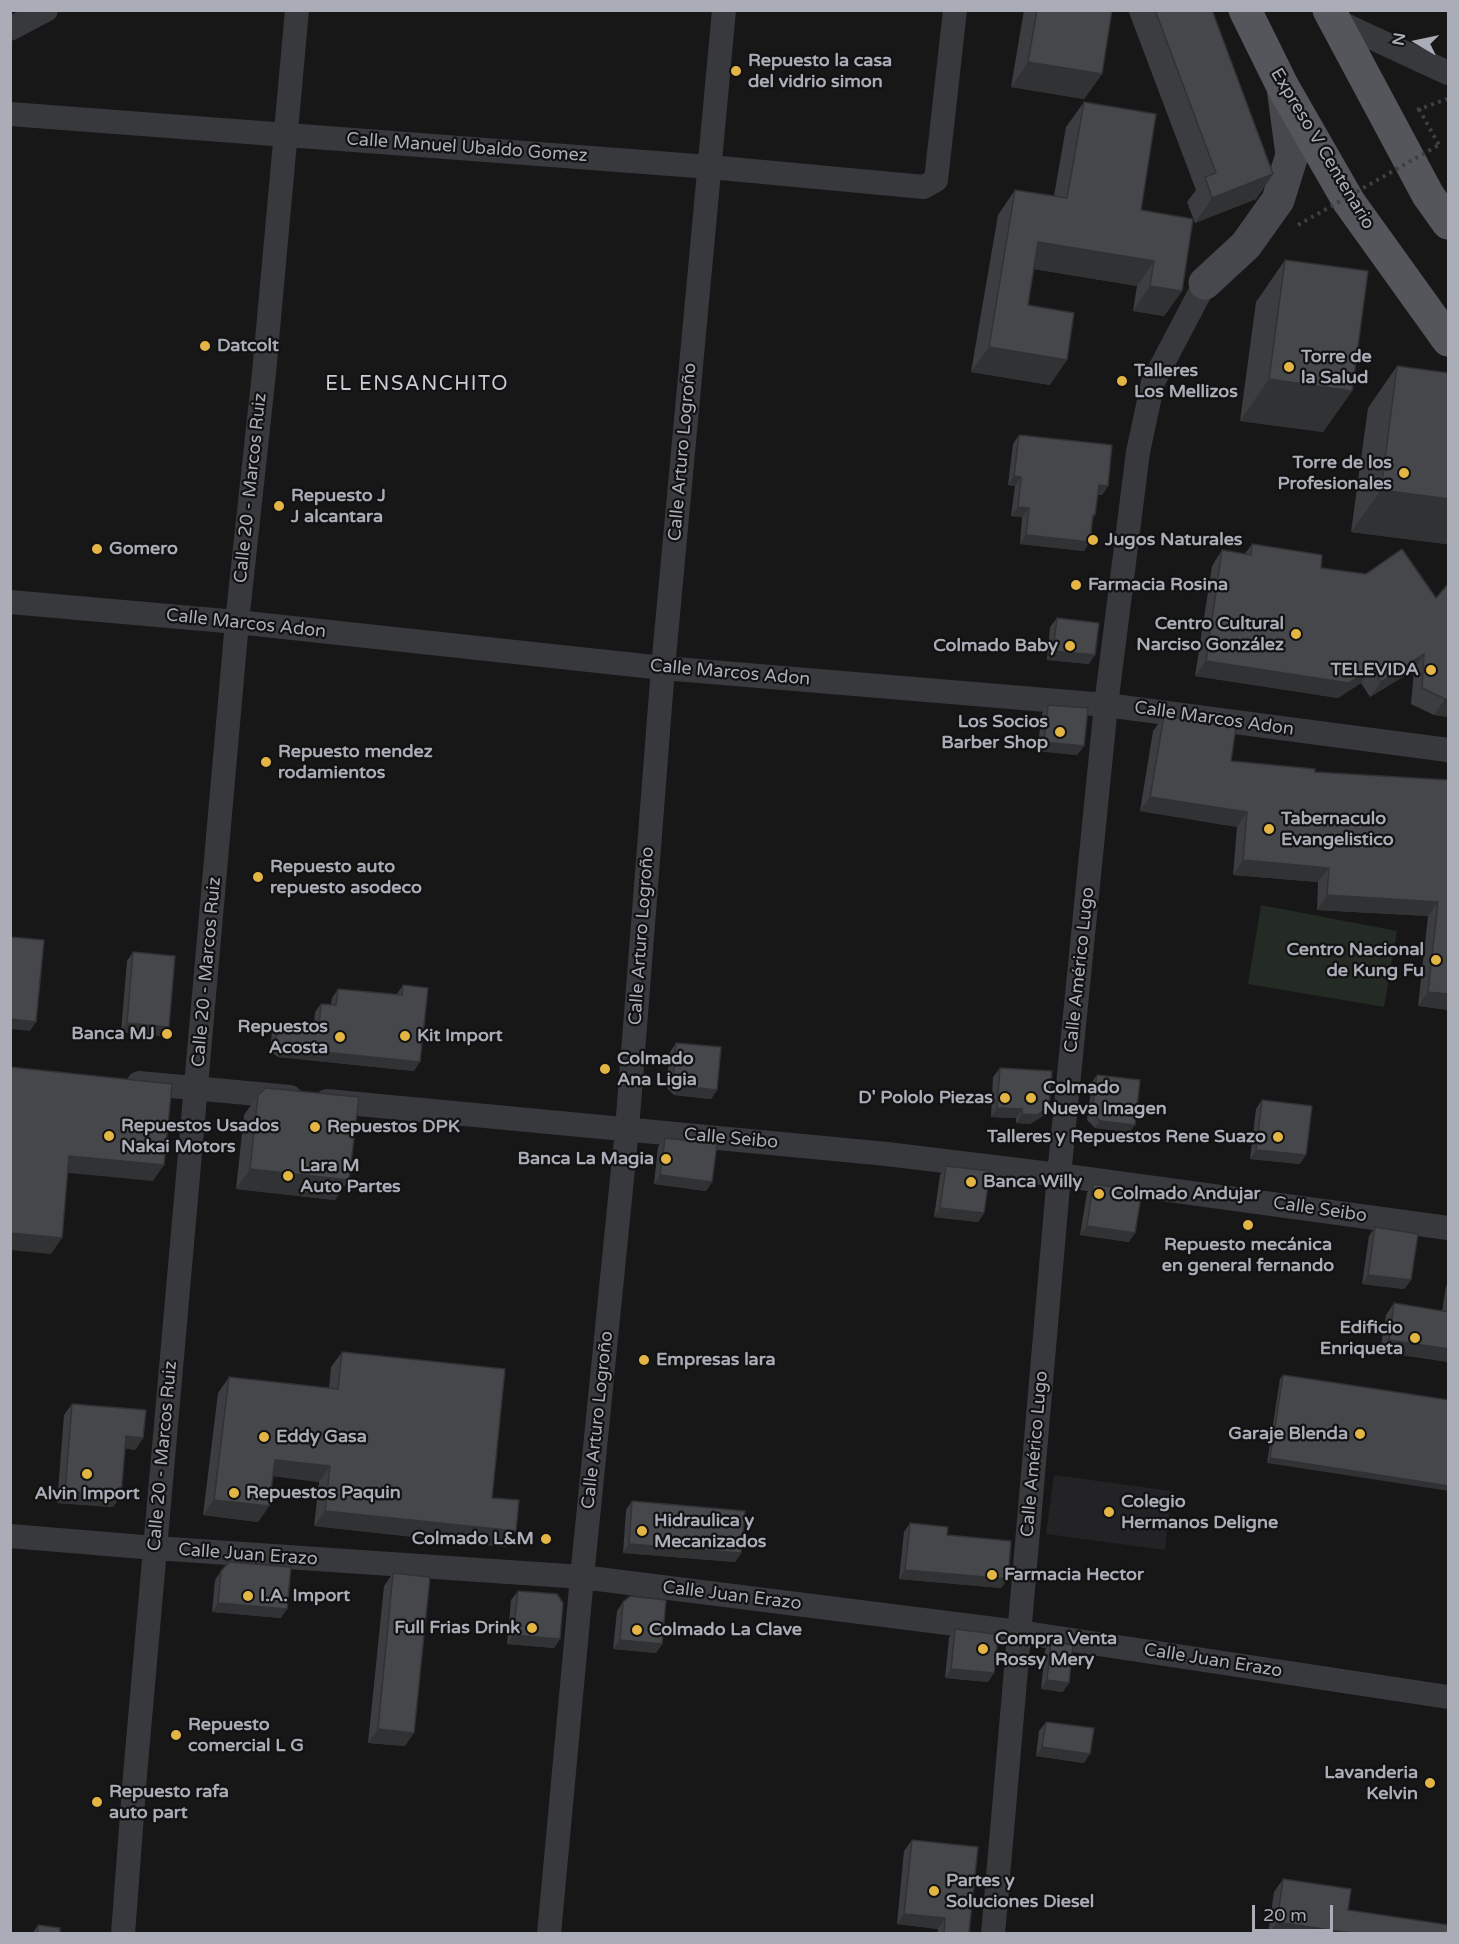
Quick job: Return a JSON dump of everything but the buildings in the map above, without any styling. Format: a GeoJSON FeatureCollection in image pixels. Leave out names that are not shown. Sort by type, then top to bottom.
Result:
{"type":"FeatureCollection","features":[{"type":"Feature","properties":{"kind":"main road","name":"Expreso V Centenario"},"geometry":{"type":"LineString","coordinates":[[1245,10],[1283,87],[1349,202],[1449,340]]}},
{"type":"Feature","properties":{"kind":"main road"},"geometry":{"type":"LineString","coordinates":[[1331,15],[1428,195],[1449,223]]}},
{"type":"Feature","properties":{"kind":"street"},"geometry":{"type":"LineString","coordinates":[[10,29],[46,10]]}},
{"type":"Feature","properties":{"kind":"street","name":"Calle 20 - Marcos Ruiz"},"geometry":{"type":"LineString","coordinates":[[123,1934],[237,622],[297,10]]}},
{"type":"Feature","properties":{"kind":"street","name":"Calle Arturo Logroño"},"geometry":{"type":"LineString","coordinates":[[549,1934],[627,1129],[663,668],[724,10]]}},
{"type":"Feature","properties":{"kind":"street","name":"Calle Manuel Ubaldo Gomez"},"geometry":{"type":"LineString","coordinates":[[10,114],[710,167],[924,187],[936,180],[955,10]]}},
{"type":"Feature","properties":{"kind":"street"},"geometry":{"type":"LineString","coordinates":[[1331,15],[1449,73]]}},
{"type":"Feature","properties":{"kind":"street","name":"Calle Américo Lugo"},"geometry":{"type":"LineString","coordinates":[[993,1934],[1059,1175],[1106,705],[1138,452],[1153,382],[1205,283],[1246,245],[1278,200],[1292,155],[1283,87]]}},
{"type":"Feature","properties":{"kind":"street","name":"Calle Marcos Adon"},"geometry":{"type":"LineString","coordinates":[[10,602],[237,622],[663,668],[1106,705],[1449,750]]}},
{"type":"Feature","properties":{"kind":"street","name":"Calle Seibo"},"geometry":{"type":"LineString","coordinates":[[115,1081],[886,1154],[1449,1228]]}},
{"type":"Feature","properties":{"kind":"street","name":"Calle Juan Erazo"},"geometry":{"type":"LineString","coordinates":[[10,1536],[582,1577],[1019,1632],[1449,1697]]}},
{"type":"Feature","properties":{"kind":"path"},"geometry":{"type":"LineString","coordinates":[[1298,225],[1439,145],[1419,109]]}},
{"type":"Feature","properties":{"kind":"shaded area"},"geometry":{"type":"Polygon","coordinates":[[[1261,905],[1397,931],[1384,1007],[1248,984],[1261,905]]]}},
{"type":"Feature","properties":{"kind":"shaded area","name":"Colegio Hermanos Deligne"},"geometry":{"type":"Polygon","coordinates":[[[1054,1475],[1172,1491],[1165,1550],[1046,1534],[1054,1475]]]}},
{"type":"Feature","properties":{"kind":"place","name":"Repuesto la casa del vidrio simon"},"geometry":{"type":"Point","coordinates":[736,71]}},
{"type":"Feature","properties":{"kind":"place","name":"Datcolt"},"geometry":{"type":"Point","coordinates":[205,346]}},
{"type":"Feature","properties":{"kind":"place","name":"Torre de la Salud"},"geometry":{"type":"Point","coordinates":[1289,367]}},
{"type":"Feature","properties":{"kind":"place","name":"Talleres Los Mellizos"},"geometry":{"type":"Point","coordinates":[1122,381]}},
{"type":"Feature","properties":{"kind":"place","name":"Torre de los Profesionales"},"geometry":{"type":"Point","coordinates":[1404,473]}},
{"type":"Feature","properties":{"kind":"place","name":"Repuesto J J alcantara"},"geometry":{"type":"Point","coordinates":[279,506]}},
{"type":"Feature","properties":{"kind":"place","name":"Jugos Naturales"},"geometry":{"type":"Point","coordinates":[1093,540]}},
{"type":"Feature","properties":{"kind":"place","name":"Gomero"},"geometry":{"type":"Point","coordinates":[97,549]}},
{"type":"Feature","properties":{"kind":"place","name":"Farmacia Rosina"},"geometry":{"type":"Point","coordinates":[1076,585]}},
{"type":"Feature","properties":{"kind":"place","name":"Centro Cultural Narciso González"},"geometry":{"type":"Point","coordinates":[1296,634]}},
{"type":"Feature","properties":{"kind":"place","name":"Colmado Baby"},"geometry":{"type":"Point","coordinates":[1070,646]}},
{"type":"Feature","properties":{"kind":"place","name":"TELEVIDA"},"geometry":{"type":"Point","coordinates":[1431,670]}},
{"type":"Feature","properties":{"kind":"place","name":"Los Socios Barber Shop"},"geometry":{"type":"Point","coordinates":[1060,732]}},
{"type":"Feature","properties":{"kind":"place","name":"Repuesto mendez rodamientos"},"geometry":{"type":"Point","coordinates":[266,762]}},
{"type":"Feature","properties":{"kind":"place","name":"Tabernaculo Evangelistico"},"geometry":{"type":"Point","coordinates":[1269,829]}},
{"type":"Feature","properties":{"kind":"place","name":"Repuesto auto repuesto asodeco"},"geometry":{"type":"Point","coordinates":[258,877]}},
{"type":"Feature","properties":{"kind":"place","name":"Centro Nacional de Kung Fu"},"geometry":{"type":"Point","coordinates":[1436,960]}},
{"type":"Feature","properties":{"kind":"place","name":"Banca MJ"},"geometry":{"type":"Point","coordinates":[167,1034]}},
{"type":"Feature","properties":{"kind":"place","name":"Kit Import"},"geometry":{"type":"Point","coordinates":[405,1036]}},
{"type":"Feature","properties":{"kind":"place","name":"Repuestos Acosta"},"geometry":{"type":"Point","coordinates":[340,1037]}},
{"type":"Feature","properties":{"kind":"place","name":"Colmado Ana Ligia"},"geometry":{"type":"Point","coordinates":[605,1069]}},
{"type":"Feature","properties":{"kind":"place","name":"D' Pololo Piezas"},"geometry":{"type":"Point","coordinates":[1005,1098]}},
{"type":"Feature","properties":{"kind":"place","name":"Colmado Nueva Imagen"},"geometry":{"type":"Point","coordinates":[1031,1098]}},
{"type":"Feature","properties":{"kind":"place","name":"Repuestos DPK"},"geometry":{"type":"Point","coordinates":[315,1127]}},
{"type":"Feature","properties":{"kind":"place","name":"Repuestos Usados Nakai Motors"},"geometry":{"type":"Point","coordinates":[109,1136]}},
{"type":"Feature","properties":{"kind":"place","name":"Talleres y Repuestos Rene Suazo"},"geometry":{"type":"Point","coordinates":[1278,1137]}},
{"type":"Feature","properties":{"kind":"place","name":"Banca La Magia"},"geometry":{"type":"Point","coordinates":[666,1159]}},
{"type":"Feature","properties":{"kind":"place","name":"Lara M Auto Partes"},"geometry":{"type":"Point","coordinates":[288,1176]}},
{"type":"Feature","properties":{"kind":"place","name":"Banca Willy"},"geometry":{"type":"Point","coordinates":[971,1182]}},
{"type":"Feature","properties":{"kind":"place","name":"Colmado Andujar"},"geometry":{"type":"Point","coordinates":[1099,1194]}},
{"type":"Feature","properties":{"kind":"place","name":"Repuesto mecánica en general fernando"},"geometry":{"type":"Point","coordinates":[1248,1225]}},
{"type":"Feature","properties":{"kind":"place","name":"Edificio Enriqueta"},"geometry":{"type":"Point","coordinates":[1415,1338]}},
{"type":"Feature","properties":{"kind":"place","name":"Empresas lara"},"geometry":{"type":"Point","coordinates":[644,1360]}},
{"type":"Feature","properties":{"kind":"place","name":"Garaje Blenda"},"geometry":{"type":"Point","coordinates":[1360,1434]}},
{"type":"Feature","properties":{"kind":"place","name":"Eddy Gasa"},"geometry":{"type":"Point","coordinates":[264,1437]}},
{"type":"Feature","properties":{"kind":"place","name":"Alvin Import"},"geometry":{"type":"Point","coordinates":[87,1474]}},
{"type":"Feature","properties":{"kind":"place","name":"Repuestos Paquin"},"geometry":{"type":"Point","coordinates":[234,1493]}},
{"type":"Feature","properties":{"kind":"place","name":"Colegio Hermanos Deligne"},"geometry":{"type":"Point","coordinates":[1109,1512]}},
{"type":"Feature","properties":{"kind":"place","name":"Hidraulica y Mecanizados"},"geometry":{"type":"Point","coordinates":[642,1531]}},
{"type":"Feature","properties":{"kind":"place","name":"Colmado L&M"},"geometry":{"type":"Point","coordinates":[546,1539]}},
{"type":"Feature","properties":{"kind":"place","name":"Farmacia Hector"},"geometry":{"type":"Point","coordinates":[992,1575]}},
{"type":"Feature","properties":{"kind":"place","name":"I.A. Import"},"geometry":{"type":"Point","coordinates":[248,1596]}},
{"type":"Feature","properties":{"kind":"place","name":"Full Frias Drink"},"geometry":{"type":"Point","coordinates":[532,1628]}},
{"type":"Feature","properties":{"kind":"place","name":"Colmado La Clave"},"geometry":{"type":"Point","coordinates":[637,1630]}},
{"type":"Feature","properties":{"kind":"place","name":"Compra Venta Rossy Mery"},"geometry":{"type":"Point","coordinates":[983,1649]}},
{"type":"Feature","properties":{"kind":"place","name":"Repuesto comercial L G"},"geometry":{"type":"Point","coordinates":[176,1735]}},
{"type":"Feature","properties":{"kind":"place","name":"Lavanderia Kelvin"},"geometry":{"type":"Point","coordinates":[1430,1783]}},
{"type":"Feature","properties":{"kind":"place","name":"Repuesto rafa auto part"},"geometry":{"type":"Point","coordinates":[97,1802]}},
{"type":"Feature","properties":{"kind":"place","name":"Partes y Soluciones Diesel"},"geometry":{"type":"Point","coordinates":[934,1891]}},
{"type":"Feature","properties":{"kind":"district","name":"EL ENSANCHITO"},"geometry":{"type":"Point","coordinates":[417,385]}}]}
